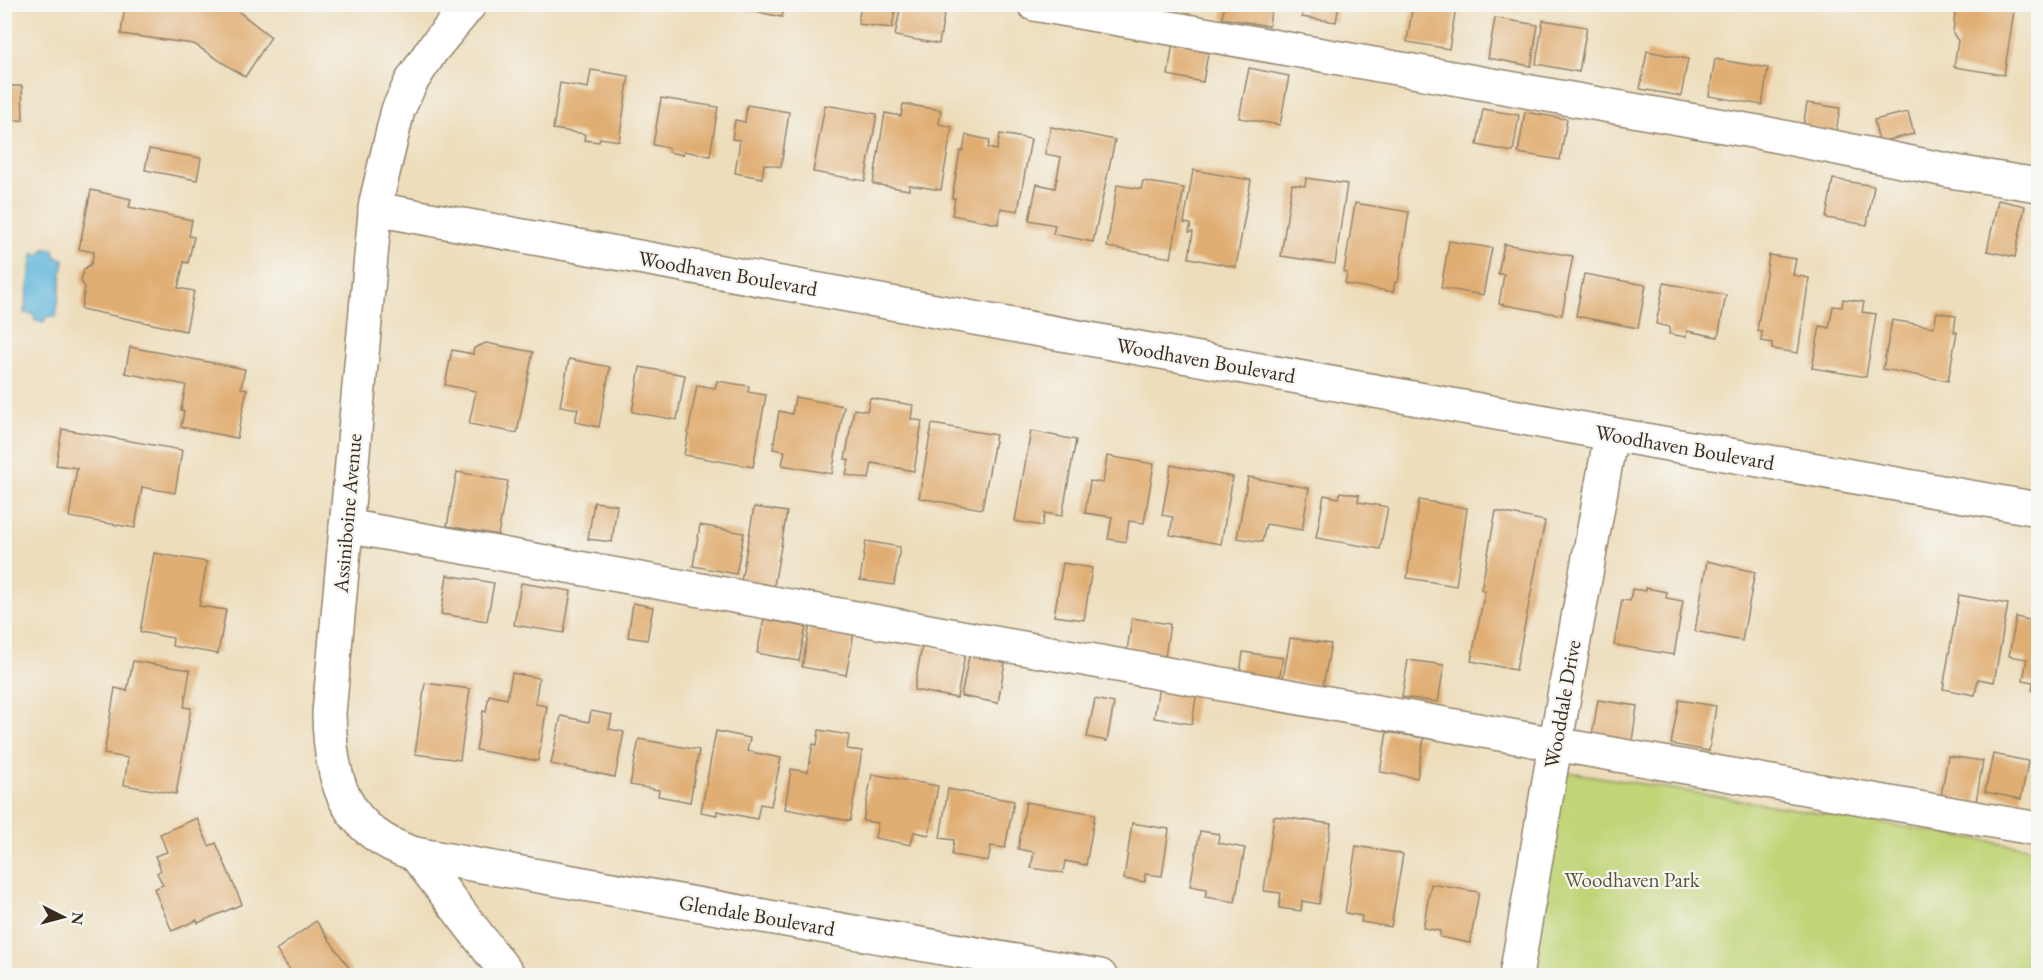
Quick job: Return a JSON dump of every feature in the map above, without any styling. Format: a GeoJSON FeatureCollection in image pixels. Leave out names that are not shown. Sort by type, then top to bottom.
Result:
{"type":"FeatureCollection","features":[{"type":"Feature","properties":{"kind":"street","name":"Assiniboine Avenue"},"geometry":{"type":"LineString","coordinates":[[415,854],[385,843],[369,832],[358,821],[346,802],[333,759],[329,713],[375,209],[398,110],[411,82],[432,50],[470,4]]}},
{"type":"Feature","properties":{"kind":"street"},"geometry":{"type":"LineString","coordinates":[[1034,4],[1763,133],[1956,172],[2038,185]]}},
{"type":"Feature","properties":{"kind":"street","name":"Woodhaven Boulevard"},"geometry":{"type":"LineString","coordinates":[[375,209],[1611,434],[2038,509]]}},
{"type":"Feature","properties":{"kind":"street","name":"Wooddale Drive"},"geometry":{"type":"LineString","coordinates":[[1516,975],[1611,434]]}},
{"type":"Feature","properties":{"kind":"street"},"geometry":{"type":"LineString","coordinates":[[346,526],[2038,829]]}},
{"type":"Feature","properties":{"kind":"street"},"geometry":{"type":"LineString","coordinates":[[415,854],[509,975]]}},
{"type":"Feature","properties":{"kind":"street","name":"Glendale Boulevard"},"geometry":{"type":"LineString","coordinates":[[415,854],[1100,975]]}},
{"type":"Feature","properties":{"kind":"green space","name":"Woodhaven Park"},"geometry":{"type":"Polygon","coordinates":[[[1551,769],[2038,849],[2038,975],[1516,976],[1551,769]]]}},
{"type":"Feature","properties":{"kind":"water"},"geometry":{"type":"Polygon","coordinates":[[[44,249],[53,249],[56,257],[64,259],[56,317],[47,316],[44,322],[35,321],[33,314],[24,313],[33,254],[40,255],[44,249]]]}},
{"type":"Feature","properties":{"kind":"building"},"geometry":{"type":"Polygon","coordinates":[[[125,4],[229,4],[271,37],[245,77],[194,44],[121,34],[125,4]]]}},
{"type":"Feature","properties":{"kind":"building"},"geometry":{"type":"Polygon","coordinates":[[[743,4],[785,4],[782,17],[742,9],[743,4]]]}},
{"type":"Feature","properties":{"kind":"building"},"geometry":{"type":"Polygon","coordinates":[[[861,4],[896,4],[892,28],[858,24],[861,4]]]}},
{"type":"Feature","properties":{"kind":"building"},"geometry":{"type":"Polygon","coordinates":[[[901,4],[946,4],[939,44],[895,36],[901,4]]]}},
{"type":"Feature","properties":{"kind":"building"},"geometry":{"type":"Polygon","coordinates":[[[1225,4],[1272,4],[1269,26],[1222,18],[1225,4]]]}},
{"type":"Feature","properties":{"kind":"building"},"geometry":{"type":"Polygon","coordinates":[[[1304,4],[1339,4],[1336,22],[1302,17],[1304,4]]]}},
{"type":"Feature","properties":{"kind":"building"},"geometry":{"type":"Polygon","coordinates":[[[1413,4],[1440,4],[1456,7],[1449,49],[1407,42],[1413,4]]]}},
{"type":"Feature","properties":{"kind":"building"},"geometry":{"type":"Polygon","coordinates":[[[1964,4],[2015,4],[2004,75],[1954,67],[1958,41],[1953,33],[1955,13],[1964,4]]]}},
{"type":"Feature","properties":{"kind":"building"},"geometry":{"type":"Polygon","coordinates":[[[1495,18],[1538,25],[1531,66],[1488,58],[1495,18]]]}},
{"type":"Feature","properties":{"kind":"building"},"geometry":{"type":"Polygon","coordinates":[[[1543,20],[1587,27],[1579,72],[1536,64],[1543,20]]]}},
{"type":"Feature","properties":{"kind":"building"},"geometry":{"type":"Polygon","coordinates":[[[1173,42],[1209,48],[1203,82],[1168,75],[1173,42]]]}},
{"type":"Feature","properties":{"kind":"building"},"geometry":{"type":"Polygon","coordinates":[[[1647,51],[1688,59],[1681,96],[1640,89],[1647,51]]]}},
{"type":"Feature","properties":{"kind":"building"},"geometry":{"type":"Polygon","coordinates":[[[1715,59],[1768,68],[1762,105],[1709,96],[1715,59]]]}},
{"type":"Feature","properties":{"kind":"building"},"geometry":{"type":"Polygon","coordinates":[[[1249,68],[1289,76],[1280,125],[1239,118],[1249,68]]]}},
{"type":"Feature","properties":{"kind":"building"},"geometry":{"type":"Polygon","coordinates":[[[591,70],[629,76],[619,141],[600,138],[599,142],[584,140],[585,134],[553,129],[560,83],[588,88],[591,70]]]}},
{"type":"Feature","properties":{"kind":"building"},"geometry":{"type":"Polygon","coordinates":[[[4,86],[22,86],[23,120],[4,121],[4,86]]]}},
{"type":"Feature","properties":{"kind":"building"},"geometry":{"type":"Polygon","coordinates":[[[661,98],[718,107],[710,156],[684,151],[683,155],[668,152],[669,148],[653,145],[661,98]]]}},
{"type":"Feature","properties":{"kind":"building"},"geometry":{"type":"Polygon","coordinates":[[[1807,103],[1840,108],[1836,132],[1803,126],[1807,103]]]}},
{"type":"Feature","properties":{"kind":"building"},"geometry":{"type":"Polygon","coordinates":[[[903,104],[941,110],[939,124],[952,127],[941,190],[909,185],[909,190],[873,184],[885,113],[901,116],[903,104]]]}},
{"type":"Feature","properties":{"kind":"building"},"geometry":{"type":"Polygon","coordinates":[[[747,105],[789,112],[781,167],[764,164],[762,178],[735,173],[740,140],[732,139],[735,120],[745,122],[747,105]]]}},
{"type":"Feature","properties":{"kind":"building"},"geometry":{"type":"Polygon","coordinates":[[[825,105],[877,114],[865,181],[813,172],[825,105]]]}},
{"type":"Feature","properties":{"kind":"building"},"geometry":{"type":"Polygon","coordinates":[[[1483,109],[1519,115],[1513,152],[1477,145],[1483,109]]]}},
{"type":"Feature","properties":{"kind":"building"},"geometry":{"type":"Polygon","coordinates":[[[1525,112],[1567,119],[1560,160],[1518,153],[1525,112]]]}},
{"type":"Feature","properties":{"kind":"building"},"geometry":{"type":"Polygon","coordinates":[[[1908,112],[1914,134],[1879,142],[1874,120],[1908,112]]]}},
{"type":"Feature","properties":{"kind":"building"},"geometry":{"type":"Polygon","coordinates":[[[1051,127],[1115,140],[1093,242],[1053,234],[1055,225],[1029,220],[1037,184],[1055,188],[1061,157],[1045,154],[1051,127]]]}},
{"type":"Feature","properties":{"kind":"building"},"geometry":{"type":"Polygon","coordinates":[[[1000,134],[1031,139],[1018,211],[1001,208],[998,224],[952,215],[955,198],[952,198],[960,151],[963,151],[966,135],[990,140],[988,148],[997,150],[1000,134]]]}},
{"type":"Feature","properties":{"kind":"building"},"geometry":{"type":"Polygon","coordinates":[[[149,149],[201,158],[197,180],[145,170],[149,149]]]}},
{"type":"Feature","properties":{"kind":"building"},"geometry":{"type":"Polygon","coordinates":[[[1193,170],[1251,180],[1236,267],[1189,258],[1193,232],[1189,232],[1191,224],[1184,223],[1193,170]]]}},
{"type":"Feature","properties":{"kind":"building"},"geometry":{"type":"Polygon","coordinates":[[[1306,178],[1347,184],[1335,264],[1281,256],[1292,184],[1305,186],[1306,178]]]}},
{"type":"Feature","properties":{"kind":"building"},"geometry":{"type":"Polygon","coordinates":[[[1833,179],[1874,186],[1867,225],[1826,218],[1833,179]]]}},
{"type":"Feature","properties":{"kind":"building"},"geometry":{"type":"Polygon","coordinates":[[[1143,181],[1184,188],[1171,258],[1107,247],[1117,185],[1141,189],[1143,181]]]}},
{"type":"Feature","properties":{"kind":"building"},"geometry":{"type":"Polygon","coordinates":[[[91,190],[131,199],[129,207],[192,220],[189,236],[194,237],[188,263],[184,262],[178,288],[194,291],[186,331],[81,309],[85,287],[81,281],[84,269],[91,264],[94,252],[79,249],[91,190]]]}},
{"type":"Feature","properties":{"kind":"building"},"geometry":{"type":"Polygon","coordinates":[[[1998,200],[2025,206],[2015,257],[1987,251],[1998,200]]]}},
{"type":"Feature","properties":{"kind":"building"},"geometry":{"type":"Polygon","coordinates":[[[1355,203],[1409,212],[1398,282],[1395,282],[1393,292],[1345,284],[1347,273],[1344,272],[1355,203]]]}},
{"type":"Feature","properties":{"kind":"building"},"geometry":{"type":"Polygon","coordinates":[[[1449,241],[1492,248],[1483,295],[1441,288],[1449,241]]]}},
{"type":"Feature","properties":{"kind":"building"},"geometry":{"type":"Polygon","coordinates":[[[1504,244],[1573,256],[1562,315],[1499,304],[1504,274],[1498,274],[1504,244]]]}},
{"type":"Feature","properties":{"kind":"building"},"geometry":{"type":"Polygon","coordinates":[[[1769,255],[1796,259],[1793,275],[1809,278],[1798,353],[1772,349],[1772,343],[1761,341],[1762,332],[1757,331],[1769,255]]]}},
{"type":"Feature","properties":{"kind":"building"},"geometry":{"type":"Polygon","coordinates":[[[1584,274],[1646,285],[1638,328],[1576,316],[1584,274]]]}},
{"type":"Feature","properties":{"kind":"building"},"geometry":{"type":"Polygon","coordinates":[[[1664,283],[1726,295],[1718,337],[1687,331],[1686,337],[1669,334],[1670,327],[1656,324],[1664,283]]]}},
{"type":"Feature","properties":{"kind":"building"},"geometry":{"type":"Polygon","coordinates":[[[1843,299],[1864,302],[1862,312],[1876,314],[1866,377],[1812,368],[1820,326],[1829,328],[1833,306],[1842,307],[1843,299]]]}},
{"type":"Feature","properties":{"kind":"building"},"geometry":{"type":"Polygon","coordinates":[[[1937,312],[1956,316],[1954,332],[1957,332],[1948,381],[1883,369],[1892,320],[1934,327],[1937,312]]]}},
{"type":"Feature","properties":{"kind":"building"},"geometry":{"type":"Polygon","coordinates":[[[486,343],[533,352],[517,433],[469,424],[476,391],[445,385],[452,350],[473,354],[474,348],[486,343]]]}},
{"type":"Feature","properties":{"kind":"building"},"geometry":{"type":"Polygon","coordinates":[[[130,347],[245,369],[241,388],[247,389],[237,438],[181,427],[184,411],[181,410],[186,385],[125,373],[130,347]]]}},
{"type":"Feature","properties":{"kind":"building"},"geometry":{"type":"Polygon","coordinates":[[[569,359],[610,367],[599,427],[575,422],[578,409],[560,406],[569,359]]]}},
{"type":"Feature","properties":{"kind":"building"},"geometry":{"type":"Polygon","coordinates":[[[640,367],[685,375],[677,420],[632,412],[640,367]]]}},
{"type":"Feature","properties":{"kind":"building"},"geometry":{"type":"Polygon","coordinates":[[[717,381],[749,386],[748,392],[766,395],[753,467],[684,455],[697,385],[715,388],[717,381]]]}},
{"type":"Feature","properties":{"kind":"building"},"geometry":{"type":"Polygon","coordinates":[[[795,397],[844,406],[832,474],[782,465],[785,451],[773,449],[779,411],[792,414],[795,397]]]}},
{"type":"Feature","properties":{"kind":"building"},"geometry":{"type":"Polygon","coordinates":[[[870,398],[913,405],[911,419],[922,421],[914,471],[872,463],[869,479],[846,475],[849,460],[845,459],[854,409],[867,411],[870,398]]]}},
{"type":"Feature","properties":{"kind":"building"},"geometry":{"type":"Polygon","coordinates":[[[932,424],[996,435],[982,509],[919,498],[932,424]]]}},
{"type":"Feature","properties":{"kind":"building"},"geometry":{"type":"Polygon","coordinates":[[[62,429],[182,450],[175,493],[142,487],[135,528],[69,517],[77,468],[56,465],[62,429]]]}},
{"type":"Feature","properties":{"kind":"building"},"geometry":{"type":"Polygon","coordinates":[[[1031,431],[1076,440],[1062,516],[1045,513],[1042,526],[1015,521],[1031,431]]]}},
{"type":"Feature","properties":{"kind":"building"},"geometry":{"type":"Polygon","coordinates":[[[1107,456],[1154,464],[1144,523],[1129,521],[1126,542],[1108,539],[1112,517],[1085,513],[1090,481],[1103,483],[1107,456]]]}},
{"type":"Feature","properties":{"kind":"building"},"geometry":{"type":"Polygon","coordinates":[[[1171,465],[1233,477],[1221,544],[1170,535],[1173,517],[1162,515],[1171,465]]]}},
{"type":"Feature","properties":{"kind":"building"},"geometry":{"type":"Polygon","coordinates":[[[457,472],[508,481],[498,535],[447,526],[457,472]]]}},
{"type":"Feature","properties":{"kind":"building"},"geometry":{"type":"Polygon","coordinates":[[[1248,477],[1309,488],[1302,530],[1266,524],[1262,542],[1237,538],[1248,477]]]}},
{"type":"Feature","properties":{"kind":"building"},"geometry":{"type":"Polygon","coordinates":[[[1340,492],[1359,495],[1358,502],[1388,507],[1380,549],[1316,538],[1324,495],[1339,498],[1340,492]]]}},
{"type":"Feature","properties":{"kind":"building"},"geometry":{"type":"Polygon","coordinates":[[[1419,500],[1467,508],[1456,586],[1407,578],[1419,500]]]}},
{"type":"Feature","properties":{"kind":"building"},"geometry":{"type":"Polygon","coordinates":[[[594,502],[617,505],[612,542],[588,539],[594,502]]]}},
{"type":"Feature","properties":{"kind":"building"},"geometry":{"type":"Polygon","coordinates":[[[754,507],[787,512],[774,586],[741,581],[754,507]]]}},
{"type":"Feature","properties":{"kind":"building"},"geometry":{"type":"Polygon","coordinates":[[[1496,511],[1545,521],[1516,670],[1471,661],[1485,591],[1481,590],[1496,511]]]}},
{"type":"Feature","properties":{"kind":"building"},"geometry":{"type":"Polygon","coordinates":[[[700,525],[744,533],[736,574],[693,566],[700,525]]]}},
{"type":"Feature","properties":{"kind":"building"},"geometry":{"type":"Polygon","coordinates":[[[866,541],[900,547],[894,585],[860,580],[866,541]]]}},
{"type":"Feature","properties":{"kind":"building"},"geometry":{"type":"Polygon","coordinates":[[[154,553],[207,562],[199,606],[226,610],[218,654],[172,646],[173,638],[140,632],[154,553]]]}},
{"type":"Feature","properties":{"kind":"building"},"geometry":{"type":"Polygon","coordinates":[[[1707,561],[1755,572],[1742,641],[1695,631],[1707,561]]]}},
{"type":"Feature","properties":{"kind":"building"},"geometry":{"type":"Polygon","coordinates":[[[1063,563],[1092,568],[1084,620],[1054,616],[1063,563]]]}},
{"type":"Feature","properties":{"kind":"building"},"geometry":{"type":"Polygon","coordinates":[[[447,575],[494,583],[487,621],[441,614],[447,575]]]}},
{"type":"Feature","properties":{"kind":"building"},"geometry":{"type":"Polygon","coordinates":[[[521,583],[571,591],[564,633],[514,625],[521,583]]]}},
{"type":"Feature","properties":{"kind":"building"},"geometry":{"type":"Polygon","coordinates":[[[1646,588],[1667,592],[1666,598],[1683,601],[1674,655],[1614,645],[1622,600],[1630,601],[1632,589],[1646,591],[1646,588]]]}},
{"type":"Feature","properties":{"kind":"building"},"geometry":{"type":"Polygon","coordinates":[[[1959,595],[2008,604],[1994,682],[1978,679],[1975,695],[1943,689],[1959,595]]]}},
{"type":"Feature","properties":{"kind":"building"},"geometry":{"type":"Polygon","coordinates":[[[633,603],[653,607],[647,640],[628,637],[633,603]]]}},
{"type":"Feature","properties":{"kind":"building"},"geometry":{"type":"Polygon","coordinates":[[[2016,617],[2038,622],[2038,692],[2032,691],[2033,682],[2023,680],[2027,659],[2009,656],[2016,617]]]}},
{"type":"Feature","properties":{"kind":"building"},"geometry":{"type":"Polygon","coordinates":[[[1132,618],[1170,624],[1165,657],[1127,651],[1132,618]]]}},
{"type":"Feature","properties":{"kind":"building"},"geometry":{"type":"Polygon","coordinates":[[[764,619],[806,627],[799,661],[757,653],[764,619]]]}},
{"type":"Feature","properties":{"kind":"building"},"geometry":{"type":"Polygon","coordinates":[[[810,624],[854,633],[846,675],[802,667],[810,624]]]}},
{"type":"Feature","properties":{"kind":"building"},"geometry":{"type":"Polygon","coordinates":[[[1290,638],[1331,644],[1323,686],[1283,679],[1290,638]]]}},
{"type":"Feature","properties":{"kind":"building"},"geometry":{"type":"Polygon","coordinates":[[[922,646],[965,654],[957,698],[914,690],[922,646]]]}},
{"type":"Feature","properties":{"kind":"building"},"geometry":{"type":"Polygon","coordinates":[[[1243,652],[1283,658],[1279,680],[1240,674],[1243,652]]]}},
{"type":"Feature","properties":{"kind":"building"},"geometry":{"type":"Polygon","coordinates":[[[969,656],[1005,662],[998,703],[961,696],[969,656]]]}},
{"type":"Feature","properties":{"kind":"building"},"geometry":{"type":"Polygon","coordinates":[[[1408,660],[1444,665],[1438,702],[1402,697],[1408,660]]]}},
{"type":"Feature","properties":{"kind":"building"},"geometry":{"type":"Polygon","coordinates":[[[133,661],[190,670],[184,707],[191,708],[176,794],[124,785],[128,758],[104,754],[115,688],[127,691],[133,661]]]}},
{"type":"Feature","properties":{"kind":"building"},"geometry":{"type":"Polygon","coordinates":[[[512,673],[539,678],[535,704],[547,706],[538,761],[476,750],[483,711],[486,712],[489,695],[507,699],[512,673]]]}},
{"type":"Feature","properties":{"kind":"building"},"geometry":{"type":"Polygon","coordinates":[[[425,683],[470,689],[460,760],[415,754],[425,683]]]}},
{"type":"Feature","properties":{"kind":"building"},"geometry":{"type":"Polygon","coordinates":[[[1159,685],[1197,691],[1192,724],[1154,718],[1159,685]]]}},
{"type":"Feature","properties":{"kind":"building"},"geometry":{"type":"Polygon","coordinates":[[[1095,699],[1114,703],[1107,741],[1087,737],[1095,699]]]}},
{"type":"Feature","properties":{"kind":"building"},"geometry":{"type":"Polygon","coordinates":[[[1598,700],[1637,706],[1632,742],[1592,735],[1598,700]]]}},
{"type":"Feature","properties":{"kind":"building"},"geometry":{"type":"Polygon","coordinates":[[[1679,700],[1716,706],[1709,751],[1671,744],[1679,700]]]}},
{"type":"Feature","properties":{"kind":"building"},"geometry":{"type":"Polygon","coordinates":[[[591,711],[612,715],[609,729],[624,732],[615,777],[551,764],[561,716],[589,722],[591,711]]]}},
{"type":"Feature","properties":{"kind":"building"},"geometry":{"type":"Polygon","coordinates":[[[819,730],[849,735],[847,749],[862,751],[850,821],[785,809],[791,769],[808,772],[813,744],[817,745],[819,730]]]}},
{"type":"Feature","properties":{"kind":"building"},"geometry":{"type":"Polygon","coordinates":[[[716,731],[750,738],[747,751],[781,758],[771,806],[760,804],[757,819],[717,811],[717,815],[701,812],[716,731]]]}},
{"type":"Feature","properties":{"kind":"building"},"geometry":{"type":"Polygon","coordinates":[[[1387,732],[1424,738],[1417,778],[1380,772],[1387,732]]]}},
{"type":"Feature","properties":{"kind":"building"},"geometry":{"type":"Polygon","coordinates":[[[639,739],[699,750],[690,802],[658,796],[659,790],[630,785],[639,739]]]}},
{"type":"Feature","properties":{"kind":"building"},"geometry":{"type":"Polygon","coordinates":[[[1993,754],[2028,761],[2021,799],[1985,792],[1993,754]]]}},
{"type":"Feature","properties":{"kind":"building"},"geometry":{"type":"Polygon","coordinates":[[[1948,756],[1983,761],[1976,802],[1941,796],[1948,756]]]}},
{"type":"Feature","properties":{"kind":"building"},"geometry":{"type":"Polygon","coordinates":[[[872,774],[938,786],[929,835],[914,832],[911,845],[875,838],[878,823],[863,821],[872,774]]]}},
{"type":"Feature","properties":{"kind":"building"},"geometry":{"type":"Polygon","coordinates":[[[948,789],[1014,801],[1005,848],[991,846],[988,861],[952,855],[954,840],[940,838],[948,789]]]}},
{"type":"Feature","properties":{"kind":"building"},"geometry":{"type":"Polygon","coordinates":[[[1026,802],[1095,814],[1086,865],[1065,861],[1063,873],[1031,868],[1034,852],[1018,849],[1026,802]]]}},
{"type":"Feature","properties":{"kind":"building"},"geometry":{"type":"Polygon","coordinates":[[[1274,816],[1331,824],[1319,904],[1302,901],[1301,911],[1279,908],[1281,893],[1264,891],[1274,816]]]}},
{"type":"Feature","properties":{"kind":"building"},"geometry":{"type":"Polygon","coordinates":[[[197,818],[209,846],[216,843],[242,904],[198,923],[197,920],[172,931],[154,889],[163,885],[157,873],[161,870],[155,856],[167,852],[160,834],[197,818]]]}},
{"type":"Feature","properties":{"kind":"building"},"geometry":{"type":"Polygon","coordinates":[[[1132,823],[1169,829],[1162,876],[1145,874],[1145,882],[1124,879],[1132,823]]]}},
{"type":"Feature","properties":{"kind":"building"},"geometry":{"type":"Polygon","coordinates":[[[1200,831],[1219,834],[1218,843],[1245,848],[1235,902],[1205,897],[1207,889],[1190,886],[1200,831]]]}},
{"type":"Feature","properties":{"kind":"building"},"geometry":{"type":"Polygon","coordinates":[[[1356,846],[1403,854],[1391,927],[1361,922],[1362,916],[1345,913],[1356,846]]]}},
{"type":"Feature","properties":{"kind":"building"},"geometry":{"type":"Polygon","coordinates":[[[1431,884],[1479,892],[1470,943],[1440,937],[1440,931],[1423,928],[1431,884]]]}},
{"type":"Feature","properties":{"kind":"building"},"geometry":{"type":"Polygon","coordinates":[[[316,921],[355,976],[294,976],[276,950],[316,921]]]}}]}
